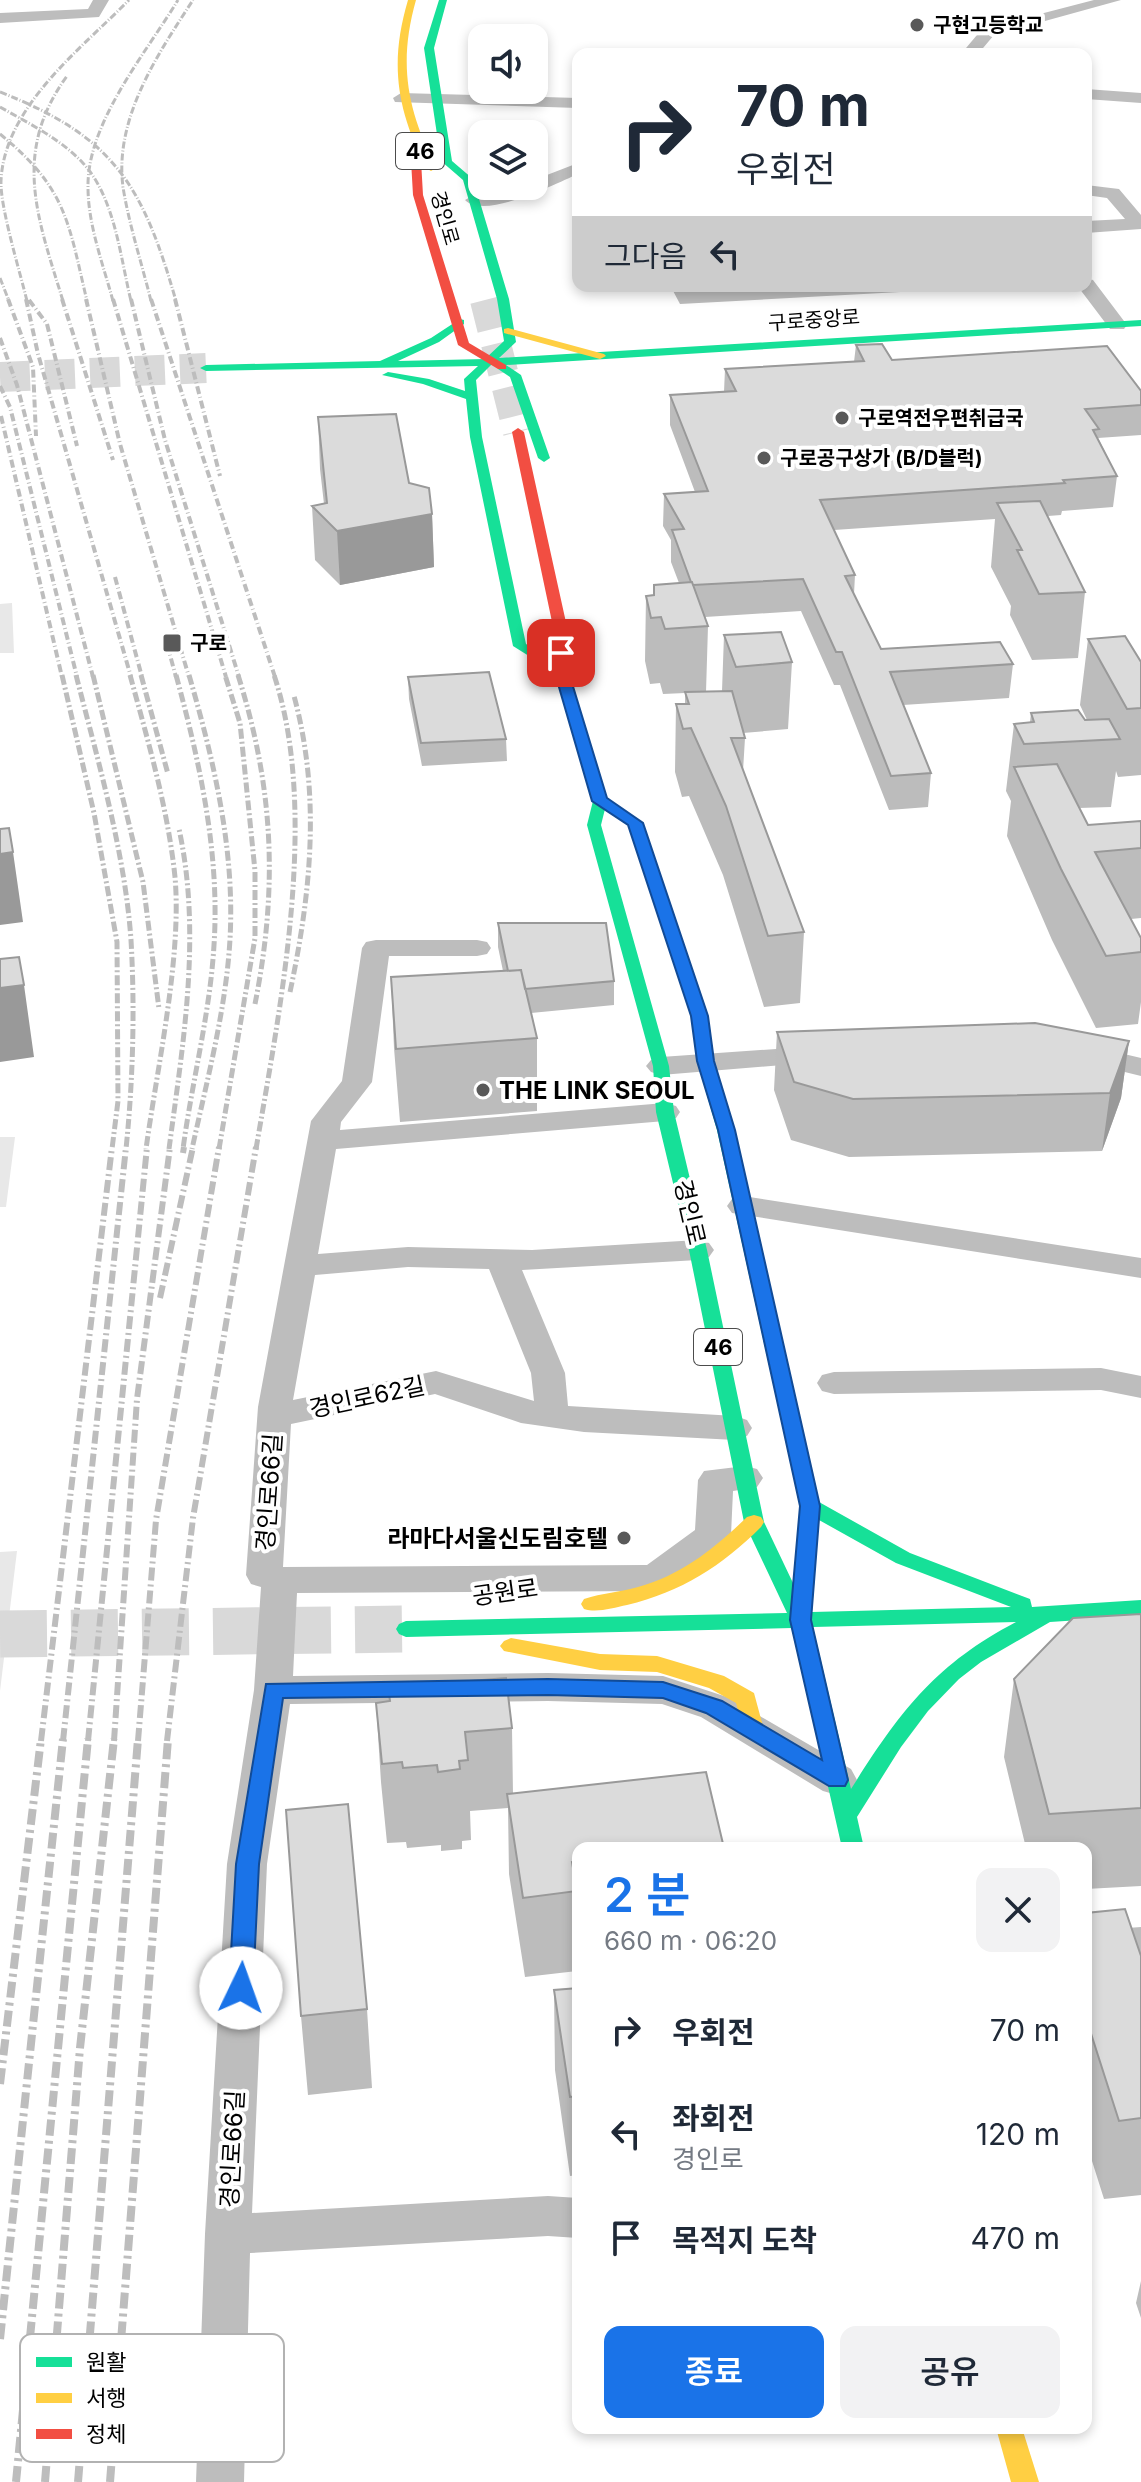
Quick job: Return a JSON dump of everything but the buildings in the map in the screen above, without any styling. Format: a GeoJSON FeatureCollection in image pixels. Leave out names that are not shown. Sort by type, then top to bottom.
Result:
{"type":"FeatureCollection","features":[{"type":"Feature","properties":{"kind":"main road","name":"경인로"},"geometry":{"type":"LineString","coordinates":[[412,0],[396,47],[401,98],[415,143],[430,166],[476,300],[434,98],[429,48],[443,0]]}},
{"type":"Feature","properties":{"kind":"main road"},"geometry":{"type":"LineString","coordinates":[[415,143],[412,170],[425,222],[460,322],[464,345],[515,375],[525,397],[550,480]]}},
{"type":"Feature","properties":{"kind":"main road"},"geometry":{"type":"LineString","coordinates":[[446,161],[468,179]]}},
{"type":"Feature","properties":{"kind":"main road"},"geometry":{"type":"LineString","coordinates":[[474,200],[503,299],[510,342],[470,379],[476,437],[512,596],[520,646],[561,670],[576,634],[572,586]]}},
{"type":"Feature","properties":{"kind":"main road"},"geometry":{"type":"LineString","coordinates":[[387,368],[460,322]]}},
{"type":"Feature","properties":{"kind":"main road","name":"구로중앙로"},"geometry":{"type":"LineString","coordinates":[[205,375],[387,368],[1141,323]]}},
{"type":"Feature","properties":{"kind":"main road"},"geometry":{"type":"LineString","coordinates":[[508,331],[600,356]]}},
{"type":"Feature","properties":{"kind":"main road"},"geometry":{"type":"LineString","coordinates":[[525,397],[546,381],[600,356]]}},
{"type":"Feature","properties":{"kind":"main road"},"geometry":{"type":"LineString","coordinates":[[387,368],[472,397]]}},
{"type":"Feature","properties":{"kind":"main road","name":"경인로"},"geometry":{"type":"LineString","coordinates":[[505,463],[508,432],[562,636],[561,670]]}},
{"type":"Feature","properties":{"kind":"main road","name":"경인로"},"geometry":{"type":"LineString","coordinates":[[538,635],[561,670],[600,801],[594,825],[661,1066],[665,1112],[698,1250],[754,1522],[801,1620],[852,1842]]}},
{"type":"Feature","properties":{"kind":"main road","name":"경인로"},"geometry":{"type":"LineString","coordinates":[[600,801],[635,823],[700,1016],[705,1061],[726,1130],[810,1506],[801,1620]]}},
{"type":"Feature","properties":{"kind":"main road"},"geometry":{"type":"LineString","coordinates":[[810,1506],[903,1558],[975,1589],[1051,1614]]}},
{"type":"Feature","properties":{"kind":"main road","name":"공원로"},"geometry":{"type":"LineString","coordinates":[[406,1629],[610,1601],[673,1587],[718,1560],[754,1522]]}},
{"type":"Feature","properties":{"kind":"main road"},"geometry":{"type":"LineString","coordinates":[[406,1629],[1051,1614],[1138,1602]]}},
{"type":"Feature","properties":{"kind":"main road"},"geometry":{"type":"LineString","coordinates":[[841,1799],[944,1680],[993,1643],[1051,1614]]}},
{"type":"Feature","properties":{"kind":"main road"},"geometry":{"type":"LineString","coordinates":[[406,1629],[600,1662],[657,1664],[716,1682],[746,1699],[753,1730]]}},
{"type":"Feature","properties":{"kind":"main road"},"geometry":{"type":"LineString","coordinates":[[1011,2434],[1025,2482]]}},
{"type":"Feature","properties":{"kind":"street"},"geometry":{"type":"LineString","coordinates":[[0,18],[79,17],[93,14],[101,0]]}},
{"type":"Feature","properties":{"kind":"street"},"geometry":{"type":"LineString","coordinates":[[974,48],[988,32],[1113,0]]}},
{"type":"Feature","properties":{"kind":"street"},"geometry":{"type":"LineString","coordinates":[[1092,94],[1141,98]]}},
{"type":"Feature","properties":{"kind":"street"},"geometry":{"type":"LineString","coordinates":[[401,98],[572,103]]}},
{"type":"Feature","properties":{"kind":"street"},"geometry":{"type":"LineString","coordinates":[[548,180],[572,170]]}},
{"type":"Feature","properties":{"kind":"street"},"geometry":{"type":"LineString","coordinates":[[1092,191],[1113,193],[1140,223]]}},
{"type":"Feature","properties":{"kind":"street"},"geometry":{"type":"LineString","coordinates":[[1092,227],[1140,223]]}},
{"type":"Feature","properties":{"kind":"street"},"geometry":{"type":"LineString","coordinates":[[1092,292],[1117,325]]}},
{"type":"Feature","properties":{"kind":"street","name":"경인로66길"},"geometry":{"type":"LineString","coordinates":[[225,2334],[247,1864],[273,1690],[280,1580],[264,1575],[274,1416],[326,1121],[357,1082],[376,948],[477,948]]}},
{"type":"Feature","properties":{"kind":"street"},"geometry":{"type":"LineString","coordinates":[[1063,1048],[1141,1067]]}},
{"type":"Feature","properties":{"kind":"street"},"geometry":{"type":"LineString","coordinates":[[661,1066],[850,1054]]}},
{"type":"Feature","properties":{"kind":"street"},"geometry":{"type":"LineString","coordinates":[[323,1141],[665,1112]]}},
{"type":"Feature","properties":{"kind":"street"},"geometry":{"type":"LineString","coordinates":[[743,1206],[1141,1268]]}},
{"type":"Feature","properties":{"kind":"street"},"geometry":{"type":"LineString","coordinates":[[300,1266],[408,1257],[501,1258],[698,1250]]}},
{"type":"Feature","properties":{"kind":"street"},"geometry":{"type":"LineString","coordinates":[[501,1258],[548,1373],[552,1415]]}},
{"type":"Feature","properties":{"kind":"street"},"geometry":{"type":"LineString","coordinates":[[834,1383],[1101,1379],[1141,1387]]}},
{"type":"Feature","properties":{"kind":"street","name":"경인로62길"},"geometry":{"type":"LineString","coordinates":[[274,1416],[436,1382],[521,1411],[735,1428]]}},
{"type":"Feature","properties":{"kind":"street"},"geometry":{"type":"LineString","coordinates":[[280,1580],[655,1578],[713,1535],[716,1480],[745,1478]]}},
{"type":"Feature","properties":{"kind":"street"},"geometry":{"type":"LineString","coordinates":[[273,1690],[548,1687],[663,1690],[714,1707],[753,1730],[841,1799]]}},
{"type":"Feature","properties":{"kind":"street"},"geometry":{"type":"LineString","coordinates":[[1092,1948],[1141,1944]]}},
{"type":"Feature","properties":{"kind":"street","name":"경인로66길"},"geometry":{"type":"LineString","coordinates":[[228,2234],[548,2216],[572,2218]]}},
{"type":"Feature","properties":{"kind":"street","name":"경인로66길"},"geometry":{"type":"LineString","coordinates":[[220,2482],[221,2462]]}},
{"type":"Feature","properties":{"kind":"shaded area"},"geometry":{"type":"Polygon","coordinates":[[[12,603],[14,653],[0,653],[0,604],[12,603]]]}},
{"type":"Feature","properties":{"kind":"shaded area"},"geometry":{"type":"Polygon","coordinates":[[[0,1137],[15,1137],[6,1207],[0,1207],[0,1137]]]}},
{"type":"Feature","properties":{"kind":"shaded area"},"geometry":{"type":"Polygon","coordinates":[[[17,1551],[0,1691],[0,1552],[17,1551]]]}},
{"type":"Feature","properties":{"kind":"tunnel"},"geometry":{"type":"LineString","coordinates":[[485,300],[518,432]]}},
{"type":"Feature","properties":{"kind":"tunnel"},"geometry":{"type":"LineString","coordinates":[[0,377],[206,368]]}},
{"type":"Feature","properties":{"kind":"tunnel"},"geometry":{"type":"LineString","coordinates":[[0,1634],[406,1629]]}},
{"type":"Feature","properties":{"kind":"railway"},"geometry":{"type":"LineString","coordinates":[[29,105],[68,59],[129,0]]}},
{"type":"Feature","properties":{"kind":"railway"},"geometry":{"type":"LineString","coordinates":[[95,146],[121,89],[178,0]]}},
{"type":"Feature","properties":{"kind":"railway"},"geometry":{"type":"LineString","coordinates":[[123,175],[125,136],[132,112],[153,65],[193,0]]}},
{"type":"Feature","properties":{"kind":"railway"},"geometry":{"type":"LineString","coordinates":[[46,113],[67,76]]}},
{"type":"Feature","properties":{"kind":"railway"},"geometry":{"type":"LineString","coordinates":[[0,92],[29,105]]}},
{"type":"Feature","properties":{"kind":"railway"},"geometry":{"type":"LineString","coordinates":[[21,119],[29,105]]}},
{"type":"Feature","properties":{"kind":"railway"},"geometry":{"type":"LineString","coordinates":[[29,105],[46,113]]}},
{"type":"Feature","properties":{"kind":"railway"},"geometry":{"type":"LineString","coordinates":[[0,107],[21,119]]}},
{"type":"Feature","properties":{"kind":"railway"},"geometry":{"type":"LineString","coordinates":[[40,130],[46,113]]}},
{"type":"Feature","properties":{"kind":"railway"},"geometry":{"type":"LineString","coordinates":[[46,113],[95,146]]}},
{"type":"Feature","properties":{"kind":"railway"},"geometry":{"type":"LineString","coordinates":[[10,143],[21,119]]}},
{"type":"Feature","properties":{"kind":"railway"},"geometry":{"type":"LineString","coordinates":[[21,119],[40,130]]}},
{"type":"Feature","properties":{"kind":"railway"},"geometry":{"type":"LineString","coordinates":[[35,168],[40,130]]}},
{"type":"Feature","properties":{"kind":"railway"},"geometry":{"type":"LineString","coordinates":[[40,130],[63,146],[89,171]]}},
{"type":"Feature","properties":{"kind":"railway"},"geometry":{"type":"LineString","coordinates":[[0,134],[10,143]]}},
{"type":"Feature","properties":{"kind":"railway"},"geometry":{"type":"LineString","coordinates":[[10,143],[35,168]]}},
{"type":"Feature","properties":{"kind":"railway"},"geometry":{"type":"LineString","coordinates":[[10,143],[5,154],[2,192],[27,301]]}},
{"type":"Feature","properties":{"kind":"railway"},"geometry":{"type":"LineString","coordinates":[[89,171],[95,146]]}},
{"type":"Feature","properties":{"kind":"railway"},"geometry":{"type":"LineString","coordinates":[[95,146],[123,175]]}},
{"type":"Feature","properties":{"kind":"railway"},"geometry":{"type":"LineString","coordinates":[[35,168],[62,208],[87,301]]}},
{"type":"Feature","properties":{"kind":"railway"},"geometry":{"type":"LineString","coordinates":[[35,168],[39,214],[63,301]]}},
{"type":"Feature","properties":{"kind":"railway"},"geometry":{"type":"LineString","coordinates":[[89,171],[109,209],[131,301]]}},
{"type":"Feature","properties":{"kind":"railway"},"geometry":{"type":"LineString","coordinates":[[89,171],[90,216],[113,301]]}},
{"type":"Feature","properties":{"kind":"railway"},"geometry":{"type":"LineString","coordinates":[[123,175],[151,226],[176,301]]}},
{"type":"Feature","properties":{"kind":"railway"},"geometry":{"type":"LineString","coordinates":[[123,175],[132,230],[151,301]]}},
{"type":"Feature","properties":{"kind":"railway"},"geometry":{"type":"LineString","coordinates":[[0,278],[9,301]]}},
{"type":"Feature","properties":{"kind":"railway"},"geometry":{"type":"LineString","coordinates":[[8,299],[33,367],[36,436]]}},
{"type":"Feature","properties":{"kind":"railway"},"geometry":{"type":"LineString","coordinates":[[26,299],[38,354],[131,677]]}},
{"type":"Feature","properties":{"kind":"railway"},"geometry":{"type":"LineString","coordinates":[[62,299],[113,460]]}},
{"type":"Feature","properties":{"kind":"railway"},"geometry":{"type":"LineString","coordinates":[[86,299],[120,444],[189,677]]}},
{"type":"Feature","properties":{"kind":"railway"},"geometry":{"type":"LineString","coordinates":[[113,299],[226,677]]}},
{"type":"Feature","properties":{"kind":"railway"},"geometry":{"type":"LineString","coordinates":[[131,299],[165,440],[239,677]]}},
{"type":"Feature","properties":{"kind":"railway"},"geometry":{"type":"LineString","coordinates":[[151,299],[275,677]]}},
{"type":"Feature","properties":{"kind":"railway"},"geometry":{"type":"LineString","coordinates":[[175,299],[220,476]]}},
{"type":"Feature","properties":{"kind":"railway"},"geometry":{"type":"LineString","coordinates":[[29,300],[47,324],[77,446]]}},
{"type":"Feature","properties":{"kind":"railway"},"geometry":{"type":"LineString","coordinates":[[0,338],[17,385],[93,677]]}},
{"type":"Feature","properties":{"kind":"railway"},"geometry":{"type":"LineString","coordinates":[[0,386],[10,407],[77,677]]}},
{"type":"Feature","properties":{"kind":"railway"},"geometry":{"type":"LineString","coordinates":[[1,416],[62,677]]}},
{"type":"Feature","properties":{"kind":"railway"},"geometry":{"type":"LineString","coordinates":[[115,577],[142,677]]}},
{"type":"Feature","properties":{"kind":"railway"},"geometry":{"type":"LineString","coordinates":[[167,644],[176,677]]}},
{"type":"Feature","properties":{"kind":"railway"},"geometry":{"type":"LineString","coordinates":[[62,675],[94,813],[117,942],[118,1101],[112,1149]]}},
{"type":"Feature","properties":{"kind":"railway"},"geometry":{"type":"LineString","coordinates":[[76,675],[110,807],[128,907],[133,1019],[126,1149]]}},
{"type":"Feature","properties":{"kind":"railway"},"geometry":{"type":"LineString","coordinates":[[93,675],[143,882],[159,1009]]}},
{"type":"Feature","properties":{"kind":"railway"},"geometry":{"type":"LineString","coordinates":[[130,675],[157,775],[175,877],[172,977],[146,1149]]}},
{"type":"Feature","properties":{"kind":"railway"},"geometry":{"type":"LineString","coordinates":[[141,675],[168,774]]}},
{"type":"Feature","properties":{"kind":"railway"},"geometry":{"type":"LineString","coordinates":[[176,675],[206,809],[215,911],[209,996],[183,1149]]}},
{"type":"Feature","properties":{"kind":"railway"},"geometry":{"type":"LineString","coordinates":[[189,675],[221,806],[231,906],[224,992],[192,1149]]}},
{"type":"Feature","properties":{"kind":"railway"},"geometry":{"type":"LineString","coordinates":[[219,1149],[255,938],[255,871],[240,723],[225,675]]}},
{"type":"Feature","properties":{"kind":"railway"},"geometry":{"type":"LineString","coordinates":[[238,675],[259,758],[269,839],[267,920],[255,1004]]}},
{"type":"Feature","properties":{"kind":"railway"},"geometry":{"type":"LineString","coordinates":[[256,1149],[284,973],[295,848],[294,787],[287,729],[274,675]]}},
{"type":"Feature","properties":{"kind":"railway"},"geometry":{"type":"LineString","coordinates":[[290,992],[303,918],[310,844],[308,770],[294,696]]}},
{"type":"Feature","properties":{"kind":"railway"},"geometry":{"type":"LineString","coordinates":[[169,1149],[190,949],[186,869],[179,829]]}},
{"type":"Feature","properties":{"kind":"railway"},"geometry":{"type":"LineString","coordinates":[[41,1741],[112,1147]]}},
{"type":"Feature","properties":{"kind":"railway"},"geometry":{"type":"LineString","coordinates":[[63,1741],[126,1147]]}},
{"type":"Feature","properties":{"kind":"railway"},"geometry":{"type":"LineString","coordinates":[[88,1741],[147,1147]]}},
{"type":"Feature","properties":{"kind":"railway"},"geometry":{"type":"LineString","coordinates":[[114,1741],[137,1399],[170,1147]]}},
{"type":"Feature","properties":{"kind":"railway"},"geometry":{"type":"LineString","coordinates":[[183,1153],[184,1147]]}},
{"type":"Feature","properties":{"kind":"railway"},"geometry":{"type":"LineString","coordinates":[[160,1298],[193,1147]]}},
{"type":"Feature","properties":{"kind":"railway"},"geometry":{"type":"LineString","coordinates":[[138,1741],[156,1520],[219,1147]]}},
{"type":"Feature","properties":{"kind":"railway"},"geometry":{"type":"LineString","coordinates":[[167,1741],[193,1518],[256,1147]]}},
{"type":"Feature","properties":{"kind":"railway"},"geometry":{"type":"LineString","coordinates":[[0,2084],[41,1739]]}},
{"type":"Feature","properties":{"kind":"railway"},"geometry":{"type":"LineString","coordinates":[[0,2339],[63,1739]]}},
{"type":"Feature","properties":{"kind":"railway"},"geometry":{"type":"LineString","coordinates":[[30,2334],[88,1739]]}},
{"type":"Feature","properties":{"kind":"railway"},"geometry":{"type":"LineString","coordinates":[[57,2334],[80,2048],[114,1739]]}},
{"type":"Feature","properties":{"kind":"railway"},"geometry":{"type":"LineString","coordinates":[[90,2334],[138,1739]]}},
{"type":"Feature","properties":{"kind":"railway"},"geometry":{"type":"LineString","coordinates":[[122,2334],[168,1739]]}},
{"type":"Feature","properties":{"kind":"railway"},"geometry":{"type":"LineString","coordinates":[[16,2482],[20,2441]]}},
{"type":"Feature","properties":{"kind":"railway"},"geometry":{"type":"LineString","coordinates":[[45,2482],[47,2462]]}},
{"type":"Feature","properties":{"kind":"railway"},"geometry":{"type":"LineString","coordinates":[[78,2482],[80,2462]]}},
{"type":"Feature","properties":{"kind":"railway"},"geometry":{"type":"LineString","coordinates":[[110,2482],[112,2462]]}},
{"type":"Feature","properties":{"kind":"traffic: fast"},"geometry":{"type":"LineString","coordinates":[[443,0],[429,48],[447,163]]}},
{"type":"Feature","properties":{"kind":"traffic: fast"},"geometry":{"type":"LineString","coordinates":[[446,161],[468,179],[503,299],[510,342],[470,379],[476,437],[520,646],[561,670]]}},
{"type":"Feature","properties":{"kind":"traffic: fast"},"geometry":{"type":"LineString","coordinates":[[385,362],[435,340],[460,322]]}},
{"type":"Feature","properties":{"kind":"traffic: fast"},"geometry":{"type":"LineString","coordinates":[[206,368],[491,362],[1141,323]]}},
{"type":"Feature","properties":{"kind":"traffic: fast"},"geometry":{"type":"LineString","coordinates":[[502,367],[515,375],[544,458]]}},
{"type":"Feature","properties":{"kind":"traffic: fast"},"geometry":{"type":"LineString","coordinates":[[388,375],[425,381],[472,397]]}},
{"type":"Feature","properties":{"kind":"traffic: fast"},"geometry":{"type":"LineString","coordinates":[[583,744],[600,801],[594,825],[661,1066],[665,1112],[698,1250],[754,1522],[801,1620],[852,1842]]}},
{"type":"Feature","properties":{"kind":"traffic: fast"},"geometry":{"type":"LineString","coordinates":[[698,1009],[705,1061],[726,1130],[810,1506],[801,1617]]}},
{"type":"Feature","properties":{"kind":"traffic: fast"},"geometry":{"type":"LineString","coordinates":[[810,1506],[903,1558],[1023,1604]]}},
{"type":"Feature","properties":{"kind":"traffic: fast"},"geometry":{"type":"LineString","coordinates":[[406,1629],[1051,1614],[1141,1608]]}},
{"type":"Feature","properties":{"kind":"traffic: fast"},"geometry":{"type":"LineString","coordinates":[[845,1817],[894,1741],[936,1688],[973,1657],[1042,1618]]}},
{"type":"Feature","properties":{"kind":"traffic: slow"},"geometry":{"type":"LineString","coordinates":[[412,0],[402,44],[402,86],[412,126],[431,168]]}},
{"type":"Feature","properties":{"kind":"traffic: slow"},"geometry":{"type":"LineString","coordinates":[[508,331],[600,356]]}},
{"type":"Feature","properties":{"kind":"traffic: slow"},"geometry":{"type":"LineString","coordinates":[[591,1604],[640,1594],[680,1579],[717,1556],[754,1522]]}},
{"type":"Feature","properties":{"kind":"traffic: slow"},"geometry":{"type":"LineString","coordinates":[[511,1646],[600,1662],[657,1664],[716,1682],[746,1699],[753,1730]]}},
{"type":"Feature","properties":{"kind":"traffic: slow"},"geometry":{"type":"LineString","coordinates":[[1011,2434],[1025,2482]]}},
{"type":"Feature","properties":{"kind":"traffic: jam"},"geometry":{"type":"LineString","coordinates":[[415,143],[418,195],[464,345],[502,367]]}},
{"type":"Feature","properties":{"kind":"traffic: jam"},"geometry":{"type":"LineString","coordinates":[[518,432],[562,636],[561,670],[583,744]]}},
{"type":"Feature","properties":{"kind":"traffic: jam"},"geometry":{"type":"LineString","coordinates":[[600,801],[635,823],[698,1009]]}},
{"type":"Feature","properties":{"kind":"place","name":"구현고등학교"},"geometry":{"type":"Point","coordinates":[917,25]}},
{"type":"Feature","properties":{"kind":"place","name":"구로역전우편취급국"},"geometry":{"type":"Point","coordinates":[842,418]}},
{"type":"Feature","properties":{"kind":"place","name":"구로공구상가 (B/D블럭)"},"geometry":{"type":"Point","coordinates":[764,458]}},
{"type":"Feature","properties":{"kind":"place","name":"구로"},"geometry":{"type":"Point","coordinates":[172,643]}},
{"type":"Feature","properties":{"kind":"place","name":"THE LINK SEOUL"},"geometry":{"type":"Point","coordinates":[483,1090]}},
{"type":"Feature","properties":{"kind":"place","name":"라마다서울신도림호텔"},"geometry":{"type":"Point","coordinates":[624,1538]}},
{"type":"Feature","properties":{"kind":"route"},"geometry":{"type":"LineString","coordinates":[[241,1988],[247,1864],[273,1690],[548,1687],[663,1690],[714,1707],[837,1780],[801,1620],[810,1506],[726,1130],[705,1061],[700,1016],[635,823],[600,801],[569,702],[561,670],[561,653]]}}]}
